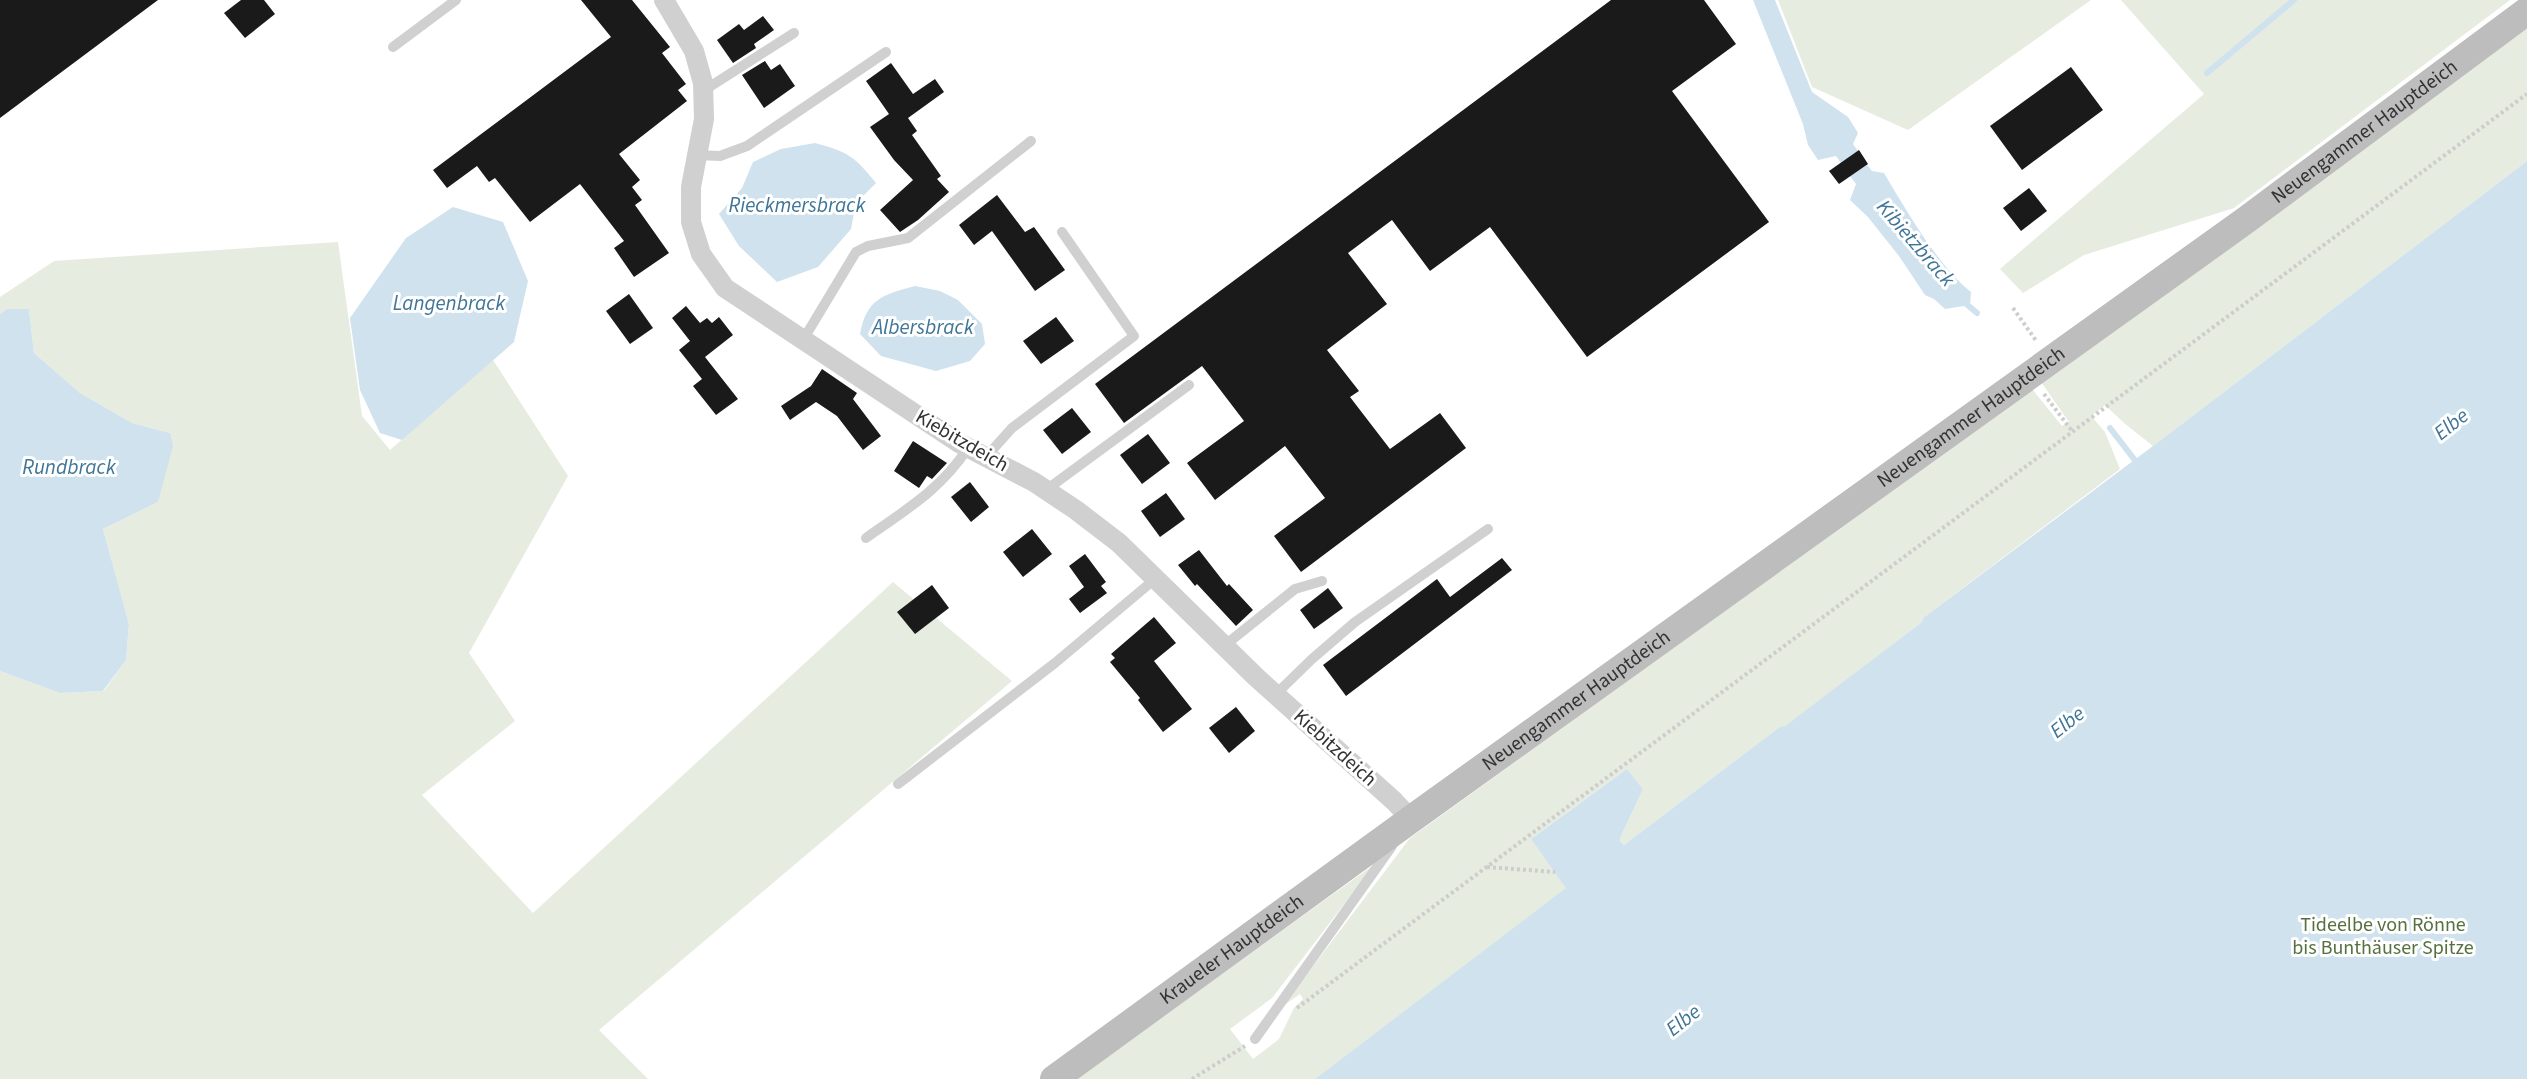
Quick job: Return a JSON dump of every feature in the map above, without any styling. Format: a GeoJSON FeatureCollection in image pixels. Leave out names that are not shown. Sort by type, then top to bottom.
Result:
{"type":"FeatureCollection","features":[{"type":"Feature","properties":{"kind":"street","name":"Kiebitzdeich"},"geometry":{"type":"LineString","coordinates":[[664,0],[694,51],[704,91],[704,119],[691,187],[691,222],[701,254],[725,288],[968,448],[1046,490],[1119,543],[1224,646],[1411,819]]}},
{"type":"Feature","properties":{"kind":"street","name":"Neuengammer Hauptdeich"},"geometry":{"type":"LineString","coordinates":[[1411,819],[2376,126],[2527,11]]}},
{"type":"Feature","properties":{"kind":"street","name":"Kraueler Hauptdeich"},"geometry":{"type":"LineString","coordinates":[[1054,1079],[1411,819]]}},
{"type":"Feature","properties":{"kind":"lane"},"geometry":{"type":"LineString","coordinates":[[393,47],[456,0]]}},
{"type":"Feature","properties":{"kind":"lane"},"geometry":{"type":"LineString","coordinates":[[704,91],[794,33]]}},
{"type":"Feature","properties":{"kind":"lane"},"geometry":{"type":"LineString","coordinates":[[696,155],[720,156],[747,146],[886,52]]}},
{"type":"Feature","properties":{"kind":"lane"},"geometry":{"type":"LineString","coordinates":[[803,340],[856,252],[868,246],[908,238],[1031,141]]}},
{"type":"Feature","properties":{"kind":"lane"},"geometry":{"type":"LineString","coordinates":[[986,457],[1012,428],[1134,336],[1062,232]]}},
{"type":"Feature","properties":{"kind":"lane"},"geometry":{"type":"LineString","coordinates":[[1046,490],[1189,385]]}},
{"type":"Feature","properties":{"kind":"lane"},"geometry":{"type":"LineString","coordinates":[[866,538],[936,488],[968,448]]}},
{"type":"Feature","properties":{"kind":"lane"},"geometry":{"type":"LineString","coordinates":[[1275,694],[1355,622],[1488,529]]}},
{"type":"Feature","properties":{"kind":"lane"},"geometry":{"type":"LineString","coordinates":[[898,784],[1055,663],[1155,579]]}},
{"type":"Feature","properties":{"kind":"lane"},"geometry":{"type":"LineString","coordinates":[[1224,646],[1295,589],[1322,581]]}},
{"type":"Feature","properties":{"kind":"lane"},"geometry":{"type":"LineString","coordinates":[[1255,1039],[1411,819]]}},
{"type":"Feature","properties":{"kind":"path"},"geometry":{"type":"LineString","coordinates":[[1292,1012],[2527,94]]}},
{"type":"Feature","properties":{"kind":"path"},"geometry":{"type":"LineString","coordinates":[[2013,308],[2040,368],[2073,431]]}},
{"type":"Feature","properties":{"kind":"path"},"geometry":{"type":"LineString","coordinates":[[1487,867],[1555,872]]}},
{"type":"Feature","properties":{"kind":"path"},"geometry":{"type":"LineString","coordinates":[[1192,1079],[1255,1039]]}},
{"type":"Feature","properties":{"kind":"shaded area"},"geometry":{"type":"Polygon","coordinates":[[[1778,0],[2091,0],[1908,130],[1812,87],[1778,0]]]}},
{"type":"Feature","properties":{"kind":"shaded area"},"geometry":{"type":"Polygon","coordinates":[[[2121,0],[2510,0],[2234,208],[2084,255],[2023,293],[2000,269],[2204,94],[2121,0]]]}},
{"type":"Feature","properties":{"kind":"shaded area"},"geometry":{"type":"Polygon","coordinates":[[[2527,25],[2527,161],[2153,446],[2105,405],[2091,416],[2105,432],[2120,469],[1923,618],[1922,622],[1784,728],[1781,726],[1624,845],[1620,841],[1621,836],[1643,789],[1627,769],[1531,839],[1567,888],[1315,1079],[1076,1079],[1375,864],[1272,998],[1230,1029],[1253,1059],[1279,1039],[1294,1008],[1303,999],[1300,994],[1283,1006],[1410,838],[2032,389],[2062,426],[2069,422],[2041,382],[2527,25]]]}},
{"type":"Feature","properties":{"kind":"shaded area"},"geometry":{"type":"Polygon","coordinates":[[[338,242],[362,416],[390,450],[493,360],[568,476],[469,653],[515,721],[422,795],[533,913],[893,582],[1012,681],[599,1030],[648,1079],[0,1079],[0,671],[60,693],[104,691],[126,660],[129,624],[103,529],[158,502],[170,433],[132,423],[80,393],[34,353],[29,309],[7,309],[0,314],[0,297],[54,261],[338,242]]]}},
{"type":"Feature","properties":{"kind":"water"},"geometry":{"type":"Polygon","coordinates":[[[1753,0],[1775,0],[1812,92],[1848,117],[1858,133],[1853,144],[1858,151],[1841,163],[1836,156],[1818,160],[1808,145],[1803,124],[1753,0]]]}},
{"type":"Feature","properties":{"kind":"water","name":"Rieckmersbrack"},"geometry":{"type":"Polygon","coordinates":[[[815,143],[844,153],[862,167],[876,183],[856,203],[851,229],[818,267],[777,282],[739,246],[719,214],[742,188],[753,162],[781,149],[815,143]]]}},
{"type":"Feature","properties":{"kind":"water","name":"Elbe"},"geometry":{"type":"Polygon","coordinates":[[[2527,161],[2527,1079],[1315,1079],[1566,888],[1531,839],[1627,769],[1643,789],[1621,836],[1620,841],[1624,845],[1781,726],[1784,727],[1922,622],[1923,618],[2527,161]]]}},
{"type":"Feature","properties":{"kind":"water"},"geometry":{"type":"Polygon","coordinates":[[[1867,165],[1872,171],[1884,173],[1935,253],[1971,292],[1970,305],[1945,309],[1934,299],[1925,295],[1899,256],[1868,217],[1850,200],[1856,184],[1850,176],[1867,165]]]}},
{"type":"Feature","properties":{"kind":"water","name":"Langenbrack"},"geometry":{"type":"Polygon","coordinates":[[[453,207],[503,222],[528,281],[514,342],[402,440],[380,433],[360,390],[350,318],[406,238],[453,207]]]}},
{"type":"Feature","properties":{"kind":"water","name":"Albersbrack"},"geometry":{"type":"Polygon","coordinates":[[[915,286],[940,291],[958,300],[982,324],[985,344],[970,361],[936,371],[881,356],[860,334],[867,313],[878,300],[886,295],[915,286]]]}},
{"type":"Feature","properties":{"kind":"water","name":"Rundbrack"},"geometry":{"type":"Polygon","coordinates":[[[7,309],[29,309],[34,353],[80,393],[132,423],[170,433],[173,446],[158,502],[103,529],[129,624],[126,660],[103,691],[60,693],[0,671],[0,314],[7,309]]]}},
{"type":"Feature","properties":{"kind":"building"},"geometry":{"type":"Polygon","coordinates":[[[0,0],[158,0],[0,118],[0,0]]]}},
{"type":"Feature","properties":{"kind":"building"},"geometry":{"type":"Polygon","coordinates":[[[241,0],[264,0],[275,14],[245,38],[224,13],[241,0]]]}},
{"type":"Feature","properties":{"kind":"building"},"geometry":{"type":"Polygon","coordinates":[[[581,0],[632,0],[670,47],[662,53],[686,84],[678,90],[687,101],[619,154],[640,180],[632,187],[642,200],[635,205],[669,253],[634,277],[614,248],[624,241],[580,184],[530,222],[495,178],[489,182],[477,166],[447,188],[433,170],[611,37],[581,0]]]}},
{"type":"Feature","properties":{"kind":"building"},"geometry":{"type":"Polygon","coordinates":[[[1611,0],[1704,0],[1736,44],[1672,91],[1769,222],[1587,357],[1490,227],[1430,271],[1392,220],[1348,253],[1387,304],[1327,350],[1359,391],[1350,397],[1390,449],[1440,413],[1466,448],[1301,572],[1274,536],[1325,498],[1285,446],[1215,500],[1187,463],[1244,421],[1202,366],[1124,423],[1095,384],[1611,0]]]}},
{"type":"Feature","properties":{"kind":"building"},"geometry":{"type":"Polygon","coordinates":[[[763,16],[774,30],[754,44],[756,48],[733,63],[717,40],[739,24],[744,30],[763,16]]]}},
{"type":"Feature","properties":{"kind":"building"},"geometry":{"type":"Polygon","coordinates":[[[765,61],[771,70],[780,64],[795,86],[764,108],[742,75],[765,61]]]}},
{"type":"Feature","properties":{"kind":"building"},"geometry":{"type":"Polygon","coordinates":[[[891,63],[913,94],[935,79],[944,92],[908,118],[917,131],[912,135],[941,176],[937,179],[949,192],[918,220],[900,232],[880,210],[913,180],[894,160],[870,127],[889,114],[866,81],[891,63]]]}},
{"type":"Feature","properties":{"kind":"building"},"geometry":{"type":"Polygon","coordinates":[[[2071,67],[2103,110],[2022,170],[1990,126],[2071,67]]]}},
{"type":"Feature","properties":{"kind":"building"},"geometry":{"type":"Polygon","coordinates":[[[1859,150],[1868,164],[1839,184],[1829,171],[1859,150]]]}},
{"type":"Feature","properties":{"kind":"building"},"geometry":{"type":"Polygon","coordinates":[[[2029,188],[2047,211],[2021,231],[2003,208],[2029,188]]]}},
{"type":"Feature","properties":{"kind":"building"},"geometry":{"type":"Polygon","coordinates":[[[997,195],[1025,232],[1034,227],[1065,270],[1035,291],[992,231],[974,245],[959,225],[997,195]]]}},
{"type":"Feature","properties":{"kind":"building"},"geometry":{"type":"Polygon","coordinates":[[[629,294],[653,328],[630,344],[606,311],[629,294]]]}},
{"type":"Feature","properties":{"kind":"building"},"geometry":{"type":"Polygon","coordinates":[[[686,306],[700,323],[707,318],[712,323],[719,317],[733,335],[705,357],[738,399],[716,415],[693,386],[702,379],[679,350],[690,341],[672,318],[686,306]]]}},
{"type":"Feature","properties":{"kind":"building"},"geometry":{"type":"Polygon","coordinates":[[[1056,317],[1074,341],[1041,364],[1023,341],[1056,317]]]}},
{"type":"Feature","properties":{"kind":"building"},"geometry":{"type":"Polygon","coordinates":[[[822,369],[857,393],[853,399],[881,436],[863,450],[837,416],[816,402],[790,420],[781,406],[811,386],[822,369]]]}},
{"type":"Feature","properties":{"kind":"building"},"geometry":{"type":"Polygon","coordinates":[[[1072,408],[1091,432],[1062,454],[1043,430],[1072,408]]]}},
{"type":"Feature","properties":{"kind":"building"},"geometry":{"type":"Polygon","coordinates":[[[1148,434],[1170,463],[1142,484],[1120,455],[1148,434]]]}},
{"type":"Feature","properties":{"kind":"building"},"geometry":{"type":"Polygon","coordinates":[[[913,441],[947,463],[932,479],[927,476],[919,488],[894,471],[913,441]]]}},
{"type":"Feature","properties":{"kind":"building"},"geometry":{"type":"Polygon","coordinates":[[[970,482],[989,507],[971,522],[951,497],[970,482]]]}},
{"type":"Feature","properties":{"kind":"building"},"geometry":{"type":"Polygon","coordinates":[[[1166,493],[1185,519],[1160,537],[1141,511],[1166,493]]]}},
{"type":"Feature","properties":{"kind":"building"},"geometry":{"type":"Polygon","coordinates":[[[1032,529],[1052,554],[1023,577],[1003,552],[1032,529]]]}},
{"type":"Feature","properties":{"kind":"building"},"geometry":{"type":"Polygon","coordinates":[[[1199,550],[1227,586],[1229,584],[1253,610],[1236,626],[1197,584],[1195,586],[1178,565],[1199,550]]]}},
{"type":"Feature","properties":{"kind":"building"},"geometry":{"type":"Polygon","coordinates":[[[1085,554],[1106,582],[1101,586],[1107,593],[1080,613],[1069,599],[1084,587],[1069,566],[1085,554]]]}},
{"type":"Feature","properties":{"kind":"building"},"geometry":{"type":"Polygon","coordinates":[[[1502,558],[1512,570],[1346,696],[1323,665],[1437,579],[1450,597],[1502,558]]]}},
{"type":"Feature","properties":{"kind":"building"},"geometry":{"type":"Polygon","coordinates":[[[932,585],[949,608],[915,634],[897,612],[932,585]]]}},
{"type":"Feature","properties":{"kind":"building"},"geometry":{"type":"Polygon","coordinates":[[[1328,588],[1343,608],[1314,629],[1300,610],[1328,588]]]}},
{"type":"Feature","properties":{"kind":"building"},"geometry":{"type":"Polygon","coordinates":[[[1154,617],[1176,643],[1154,661],[1192,709],[1163,732],[1138,700],[1140,698],[1110,662],[1115,658],[1111,654],[1154,617]]]}},
{"type":"Feature","properties":{"kind":"building"},"geometry":{"type":"Polygon","coordinates":[[[1236,707],[1255,731],[1229,753],[1209,728],[1236,707]]]}},
{"type":"Feature","properties":{"kind":"waterway"},"geometry":{"type":"LineString","coordinates":[[2207,73],[2294,0]]}},
{"type":"Feature","properties":{"kind":"waterway","name":"Kibietzbrack"},"geometry":{"type":"LineString","coordinates":[[1964,302],[1977,313]]}},
{"type":"Feature","properties":{"kind":"waterway"},"geometry":{"type":"LineString","coordinates":[[2110,428],[2134,459]]}},
{"type":"Feature","properties":{"kind":"park label","name":"Tideelbe von Rönne bis Bunthäuser Spitze"},"geometry":{"type":"Point","coordinates":[2383,936]}}]}
